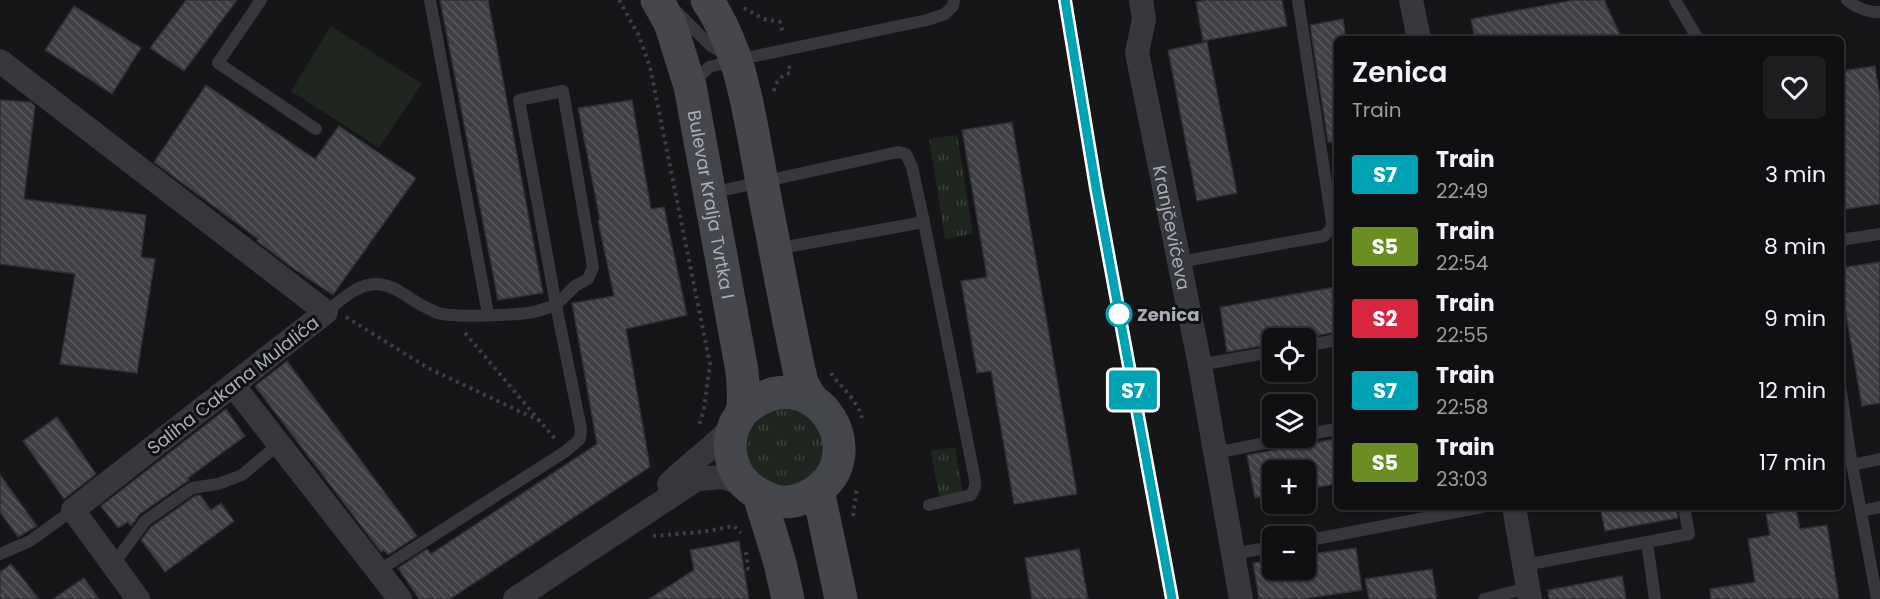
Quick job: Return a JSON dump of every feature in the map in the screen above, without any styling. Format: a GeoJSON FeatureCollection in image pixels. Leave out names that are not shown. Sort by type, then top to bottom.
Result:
{"type":"FeatureCollection","features":[{"type":"Feature","properties":{"kind":"street","name":"Bulevar Kralja Tvrtka I"},"geometry":{"type":"LineString","coordinates":[[657,0],[670,23],[690,86],[742,371],[744,392],[730,442],[731,459],[737,474],[752,490],[780,563],[788,599]]}},
{"type":"Feature","properties":{"kind":"street"},"geometry":{"type":"LineString","coordinates":[[707,0],[717,15],[736,60],[802,382],[812,400]]}},
{"type":"Feature","properties":{"kind":"street","name":"Kranjčevićeva"},"geometry":{"type":"LineString","coordinates":[[1141,0],[1144,19],[1137,53],[1199,365],[1241,599]]}},
{"type":"Feature","properties":{"kind":"street"},"geometry":{"type":"LineString","coordinates":[[1411,0],[1418,36]]}},
{"type":"Feature","properties":{"kind":"street","name":"Saliha Cakana Mulalića"},"geometry":{"type":"LineString","coordinates":[[0,61],[328,310],[73,510]]}},
{"type":"Feature","properties":{"kind":"street"},"geometry":{"type":"LineString","coordinates":[[233,385],[400,599]]}},
{"type":"Feature","properties":{"kind":"street"},"geometry":{"type":"LineString","coordinates":[[515,599],[697,479],[724,477],[777,501],[809,496],[829,479],[836,466],[839,451],[838,436],[833,421],[824,409],[798,394],[782,392],[766,396],[753,403],[720,441],[681,471],[634,520]]}},
{"type":"Feature","properties":{"kind":"street"},"geometry":{"type":"LineString","coordinates":[[818,490],[841,599]]}},
{"type":"Feature","properties":{"kind":"street"},"geometry":{"type":"LineString","coordinates":[[73,510],[138,599]]}},
{"type":"Feature","properties":{"kind":"street"},"geometry":{"type":"LineString","coordinates":[[1515,510],[1527,584]]}},
{"type":"Feature","properties":{"kind":"lane"},"geometry":{"type":"LineString","coordinates":[[261,0],[218,63],[316,129]]}},
{"type":"Feature","properties":{"kind":"lane"},"geometry":{"type":"LineString","coordinates":[[430,0],[488,314]]}},
{"type":"Feature","properties":{"kind":"lane"},"geometry":{"type":"LineString","coordinates":[[663,0],[711,46],[736,60]]}},
{"type":"Feature","properties":{"kind":"lane"},"geometry":{"type":"LineString","coordinates":[[690,86],[709,68],[736,60],[927,20],[945,14],[953,6],[954,0]]}},
{"type":"Feature","properties":{"kind":"lane"},"geometry":{"type":"LineString","coordinates":[[1179,262],[1324,236],[1331,229],[1332,222],[1298,0]]}},
{"type":"Feature","properties":{"kind":"lane"},"geometry":{"type":"LineString","coordinates":[[1675,0],[1696,36]]}},
{"type":"Feature","properties":{"kind":"lane"},"geometry":{"type":"LineString","coordinates":[[1847,0],[1858,7],[1875,13],[1880,12]]}},
{"type":"Feature","properties":{"kind":"lane"},"geometry":{"type":"LineString","coordinates":[[328,310],[347,294],[368,285],[384,283],[419,305],[440,314],[533,312],[556,305],[574,286],[588,279],[593,267],[563,91],[519,100],[556,305],[581,429],[580,439],[566,451],[378,571]]}},
{"type":"Feature","properties":{"kind":"lane"},"geometry":{"type":"LineString","coordinates":[[709,193],[898,152],[906,154],[912,167],[924,222],[975,487],[971,495],[928,505]]}},
{"type":"Feature","properties":{"kind":"lane"},"geometry":{"type":"LineString","coordinates":[[775,249],[924,222]]}},
{"type":"Feature","properties":{"kind":"lane"},"geometry":{"type":"LineString","coordinates":[[1844,239],[1880,234]]}},
{"type":"Feature","properties":{"kind":"lane"},"geometry":{"type":"LineString","coordinates":[[1316,344],[1334,340]]}},
{"type":"Feature","properties":{"kind":"lane"},"geometry":{"type":"LineString","coordinates":[[1199,365],[1262,354]]}},
{"type":"Feature","properties":{"kind":"lane"},"geometry":{"type":"LineString","coordinates":[[1844,412],[1860,511],[1874,556],[1877,599]]}},
{"type":"Feature","properties":{"kind":"lane"},"geometry":{"type":"LineString","coordinates":[[1316,433],[1334,429]]}},
{"type":"Feature","properties":{"kind":"lane"},"geometry":{"type":"LineString","coordinates":[[113,565],[145,521],[192,488],[218,484],[242,475],[279,444]]}},
{"type":"Feature","properties":{"kind":"lane"},"geometry":{"type":"LineString","coordinates":[[1215,453],[1262,444]]}},
{"type":"Feature","properties":{"kind":"lane"},"geometry":{"type":"LineString","coordinates":[[1852,465],[1880,459]]}},
{"type":"Feature","properties":{"kind":"lane"},"geometry":{"type":"LineString","coordinates":[[1860,511],[1880,507]]}},
{"type":"Feature","properties":{"kind":"lane"},"geometry":{"type":"LineString","coordinates":[[0,554],[30,541],[73,510]]}},
{"type":"Feature","properties":{"kind":"lane"},"geometry":{"type":"LineString","coordinates":[[1316,539],[1466,510]]}},
{"type":"Feature","properties":{"kind":"lane"},"geometry":{"type":"LineString","coordinates":[[1484,599],[1647,543],[1689,534],[1685,510]]}},
{"type":"Feature","properties":{"kind":"lane"},"geometry":{"type":"LineString","coordinates":[[1647,543],[1655,599]]}},
{"type":"Feature","properties":{"kind":"lane"},"geometry":{"type":"LineString","coordinates":[[1233,554],[1262,549]]}},
{"type":"Feature","properties":{"kind":"path"},"geometry":{"type":"LineString","coordinates":[[619,0],[639,36],[650,68],[710,364],[704,409],[697,430]]}},
{"type":"Feature","properties":{"kind":"path"},"geometry":{"type":"LineString","coordinates":[[741,5],[764,19],[780,22]]}},
{"type":"Feature","properties":{"kind":"path"},"geometry":{"type":"LineString","coordinates":[[773,101],[775,84],[784,75],[790,73]]}},
{"type":"Feature","properties":{"kind":"path"},"geometry":{"type":"LineString","coordinates":[[328,310],[428,368],[540,421]]}},
{"type":"Feature","properties":{"kind":"path"},"geometry":{"type":"LineString","coordinates":[[449,314],[566,451]]}},
{"type":"Feature","properties":{"kind":"path"},"geometry":{"type":"LineString","coordinates":[[826,367],[849,393],[859,409],[864,426]]}},
{"type":"Feature","properties":{"kind":"path"},"geometry":{"type":"LineString","coordinates":[[852,525],[858,482]]}},
{"type":"Feature","properties":{"kind":"path"},"geometry":{"type":"LineString","coordinates":[[634,520],[638,526],[652,536],[702,532],[734,526],[742,535]]}},
{"type":"Feature","properties":{"kind":"path"},"geometry":{"type":"LineString","coordinates":[[745,545],[748,569]]}},
{"type":"Feature","properties":{"kind":"green space"},"geometry":{"type":"Polygon","coordinates":[[[331,26],[422,84],[379,148],[291,91],[331,26]]]}},
{"type":"Feature","properties":{"kind":"green space"},"geometry":{"type":"Polygon","coordinates":[[[957,135],[973,234],[945,239],[929,139],[957,135]]]}},
{"type":"Feature","properties":{"kind":"green space"},"geometry":{"type":"Polygon","coordinates":[[[785,409],[799,412],[812,420],[820,433],[823,447],[820,461],[812,474],[799,482],[785,485],[771,482],[758,474],[750,461],[747,447],[750,433],[758,420],[771,412],[785,409]]]}},
{"type":"Feature","properties":{"kind":"green space"},"geometry":{"type":"Polygon","coordinates":[[[955,447],[963,493],[939,497],[931,451],[955,447]]]}},
{"type":"Feature","properties":{"kind":"building"},"geometry":{"type":"Polygon","coordinates":[[[186,0],[237,0],[184,71],[150,48],[186,0]]]}},
{"type":"Feature","properties":{"kind":"building"},"geometry":{"type":"Polygon","coordinates":[[[440,0],[488,0],[543,293],[498,300],[440,0]]]}},
{"type":"Feature","properties":{"kind":"building"},"geometry":{"type":"Polygon","coordinates":[[[1282,0],[1287,26],[1203,41],[1196,2],[1282,0]]]}},
{"type":"Feature","properties":{"kind":"building"},"geometry":{"type":"Polygon","coordinates":[[[1574,0],[1604,0],[1621,36],[1474,36],[1471,19],[1574,0]]]}},
{"type":"Feature","properties":{"kind":"building"},"geometry":{"type":"Polygon","coordinates":[[[74,6],[141,48],[112,94],[45,50],[74,6]]]}},
{"type":"Feature","properties":{"kind":"building"},"geometry":{"type":"Polygon","coordinates":[[[1343,19],[1346,36],[1334,36],[1334,142],[1328,142],[1310,25],[1343,19]]]}},
{"type":"Feature","properties":{"kind":"building"},"geometry":{"type":"Polygon","coordinates":[[[1207,42],[1237,193],[1197,201],[1168,50],[1207,42]]]}},
{"type":"Feature","properties":{"kind":"building"},"geometry":{"type":"Polygon","coordinates":[[[1875,66],[1880,97],[1880,204],[1844,209],[1844,70],[1875,66]]]}},
{"type":"Feature","properties":{"kind":"building"},"geometry":{"type":"Polygon","coordinates":[[[206,85],[315,159],[339,126],[416,178],[333,295],[294,269],[257,241],[258,239],[154,162],[206,85]]]}},
{"type":"Feature","properties":{"kind":"building"},"geometry":{"type":"Polygon","coordinates":[[[0,100],[30,102],[35,106],[24,199],[146,215],[141,257],[155,259],[137,373],[60,364],[75,274],[0,264],[0,100]]]}},
{"type":"Feature","properties":{"kind":"building"},"geometry":{"type":"Polygon","coordinates":[[[632,100],[651,209],[664,207],[687,315],[626,329],[650,467],[450,599],[419,599],[398,568],[427,549],[431,554],[597,444],[572,303],[614,296],[578,108],[632,100]]]}},
{"type":"Feature","properties":{"kind":"building"},"geometry":{"type":"Polygon","coordinates":[[[1012,122],[1077,494],[1014,504],[991,371],[977,373],[961,281],[987,277],[962,130],[1012,122]]]}},
{"type":"Feature","properties":{"kind":"building"},"geometry":{"type":"Polygon","coordinates":[[[1880,262],[1880,403],[1862,406],[1844,303],[1844,267],[1880,262]]]}},
{"type":"Feature","properties":{"kind":"building"},"geometry":{"type":"Polygon","coordinates":[[[1334,287],[1334,332],[1316,336],[1316,328],[1262,328],[1262,346],[1227,352],[1220,307],[1334,287]]]}},
{"type":"Feature","properties":{"kind":"building"},"geometry":{"type":"Polygon","coordinates":[[[287,361],[417,536],[388,555],[384,550],[381,552],[255,386],[287,361]]]}},
{"type":"Feature","properties":{"kind":"building"},"geometry":{"type":"Polygon","coordinates":[[[226,409],[245,436],[188,478],[189,480],[140,514],[131,526],[128,522],[118,528],[101,506],[226,409]]]}},
{"type":"Feature","properties":{"kind":"building"},"geometry":{"type":"Polygon","coordinates":[[[57,417],[96,474],[64,499],[23,441],[57,417]]]}},
{"type":"Feature","properties":{"kind":"building"},"geometry":{"type":"Polygon","coordinates":[[[1334,439],[1334,484],[1316,487],[1316,460],[1262,460],[1262,497],[1255,498],[1247,455],[1286,448],[1316,448],[1316,443],[1334,439]]]}},
{"type":"Feature","properties":{"kind":"building"},"geometry":{"type":"Polygon","coordinates":[[[0,475],[37,526],[18,537],[0,512],[0,475]]]}},
{"type":"Feature","properties":{"kind":"building"},"geometry":{"type":"Polygon","coordinates":[[[200,495],[211,510],[221,503],[234,521],[165,572],[141,540],[151,527],[195,496],[200,495]]]}},
{"type":"Feature","properties":{"kind":"building"},"geometry":{"type":"Polygon","coordinates":[[[1601,510],[1677,510],[1678,518],[1605,531],[1601,510]]]}},
{"type":"Feature","properties":{"kind":"building"},"geometry":{"type":"Polygon","coordinates":[[[1796,510],[1800,529],[1827,525],[1839,599],[1711,599],[1710,589],[1755,582],[1748,539],[1770,535],[1766,514],[1796,510]]]}},
{"type":"Feature","properties":{"kind":"building"},"geometry":{"type":"Polygon","coordinates":[[[739,541],[749,599],[649,599],[694,570],[690,550],[739,541]]]}},
{"type":"Feature","properties":{"kind":"building"},"geometry":{"type":"Polygon","coordinates":[[[1356,548],[1362,590],[1303,599],[1259,599],[1253,563],[1262,562],[1262,580],[1316,580],[1316,553],[1356,548]]]}},
{"type":"Feature","properties":{"kind":"building"},"geometry":{"type":"Polygon","coordinates":[[[1079,549],[1088,599],[1032,599],[1025,558],[1079,549]]]}},
{"type":"Feature","properties":{"kind":"building"},"geometry":{"type":"Polygon","coordinates":[[[11,564],[39,599],[0,599],[0,572],[11,564]]]}},
{"type":"Feature","properties":{"kind":"building"},"geometry":{"type":"Polygon","coordinates":[[[1432,569],[1437,599],[1369,599],[1365,579],[1432,569]]]}},
{"type":"Feature","properties":{"kind":"building"},"geometry":{"type":"Polygon","coordinates":[[[1622,576],[1626,599],[1549,599],[1548,590],[1622,576]]]}},
{"type":"Feature","properties":{"kind":"building"},"geometry":{"type":"Polygon","coordinates":[[[84,578],[99,599],[53,599],[84,578]]]}},
{"type":"Feature","properties":{"kind":"railway"},"geometry":{"type":"LineString","coordinates":[[1065,0],[1096,188],[1172,599]]}},
{"type":"Feature","properties":{"kind":"train","name":"S7"},"geometry":{"type":"LineString","coordinates":[[1065,0],[1096,188],[1172,599]]}},
{"type":"Feature","properties":{"kind":"place","name":"Zenica"},"geometry":{"type":"Point","coordinates":[1119,314]}}]}
